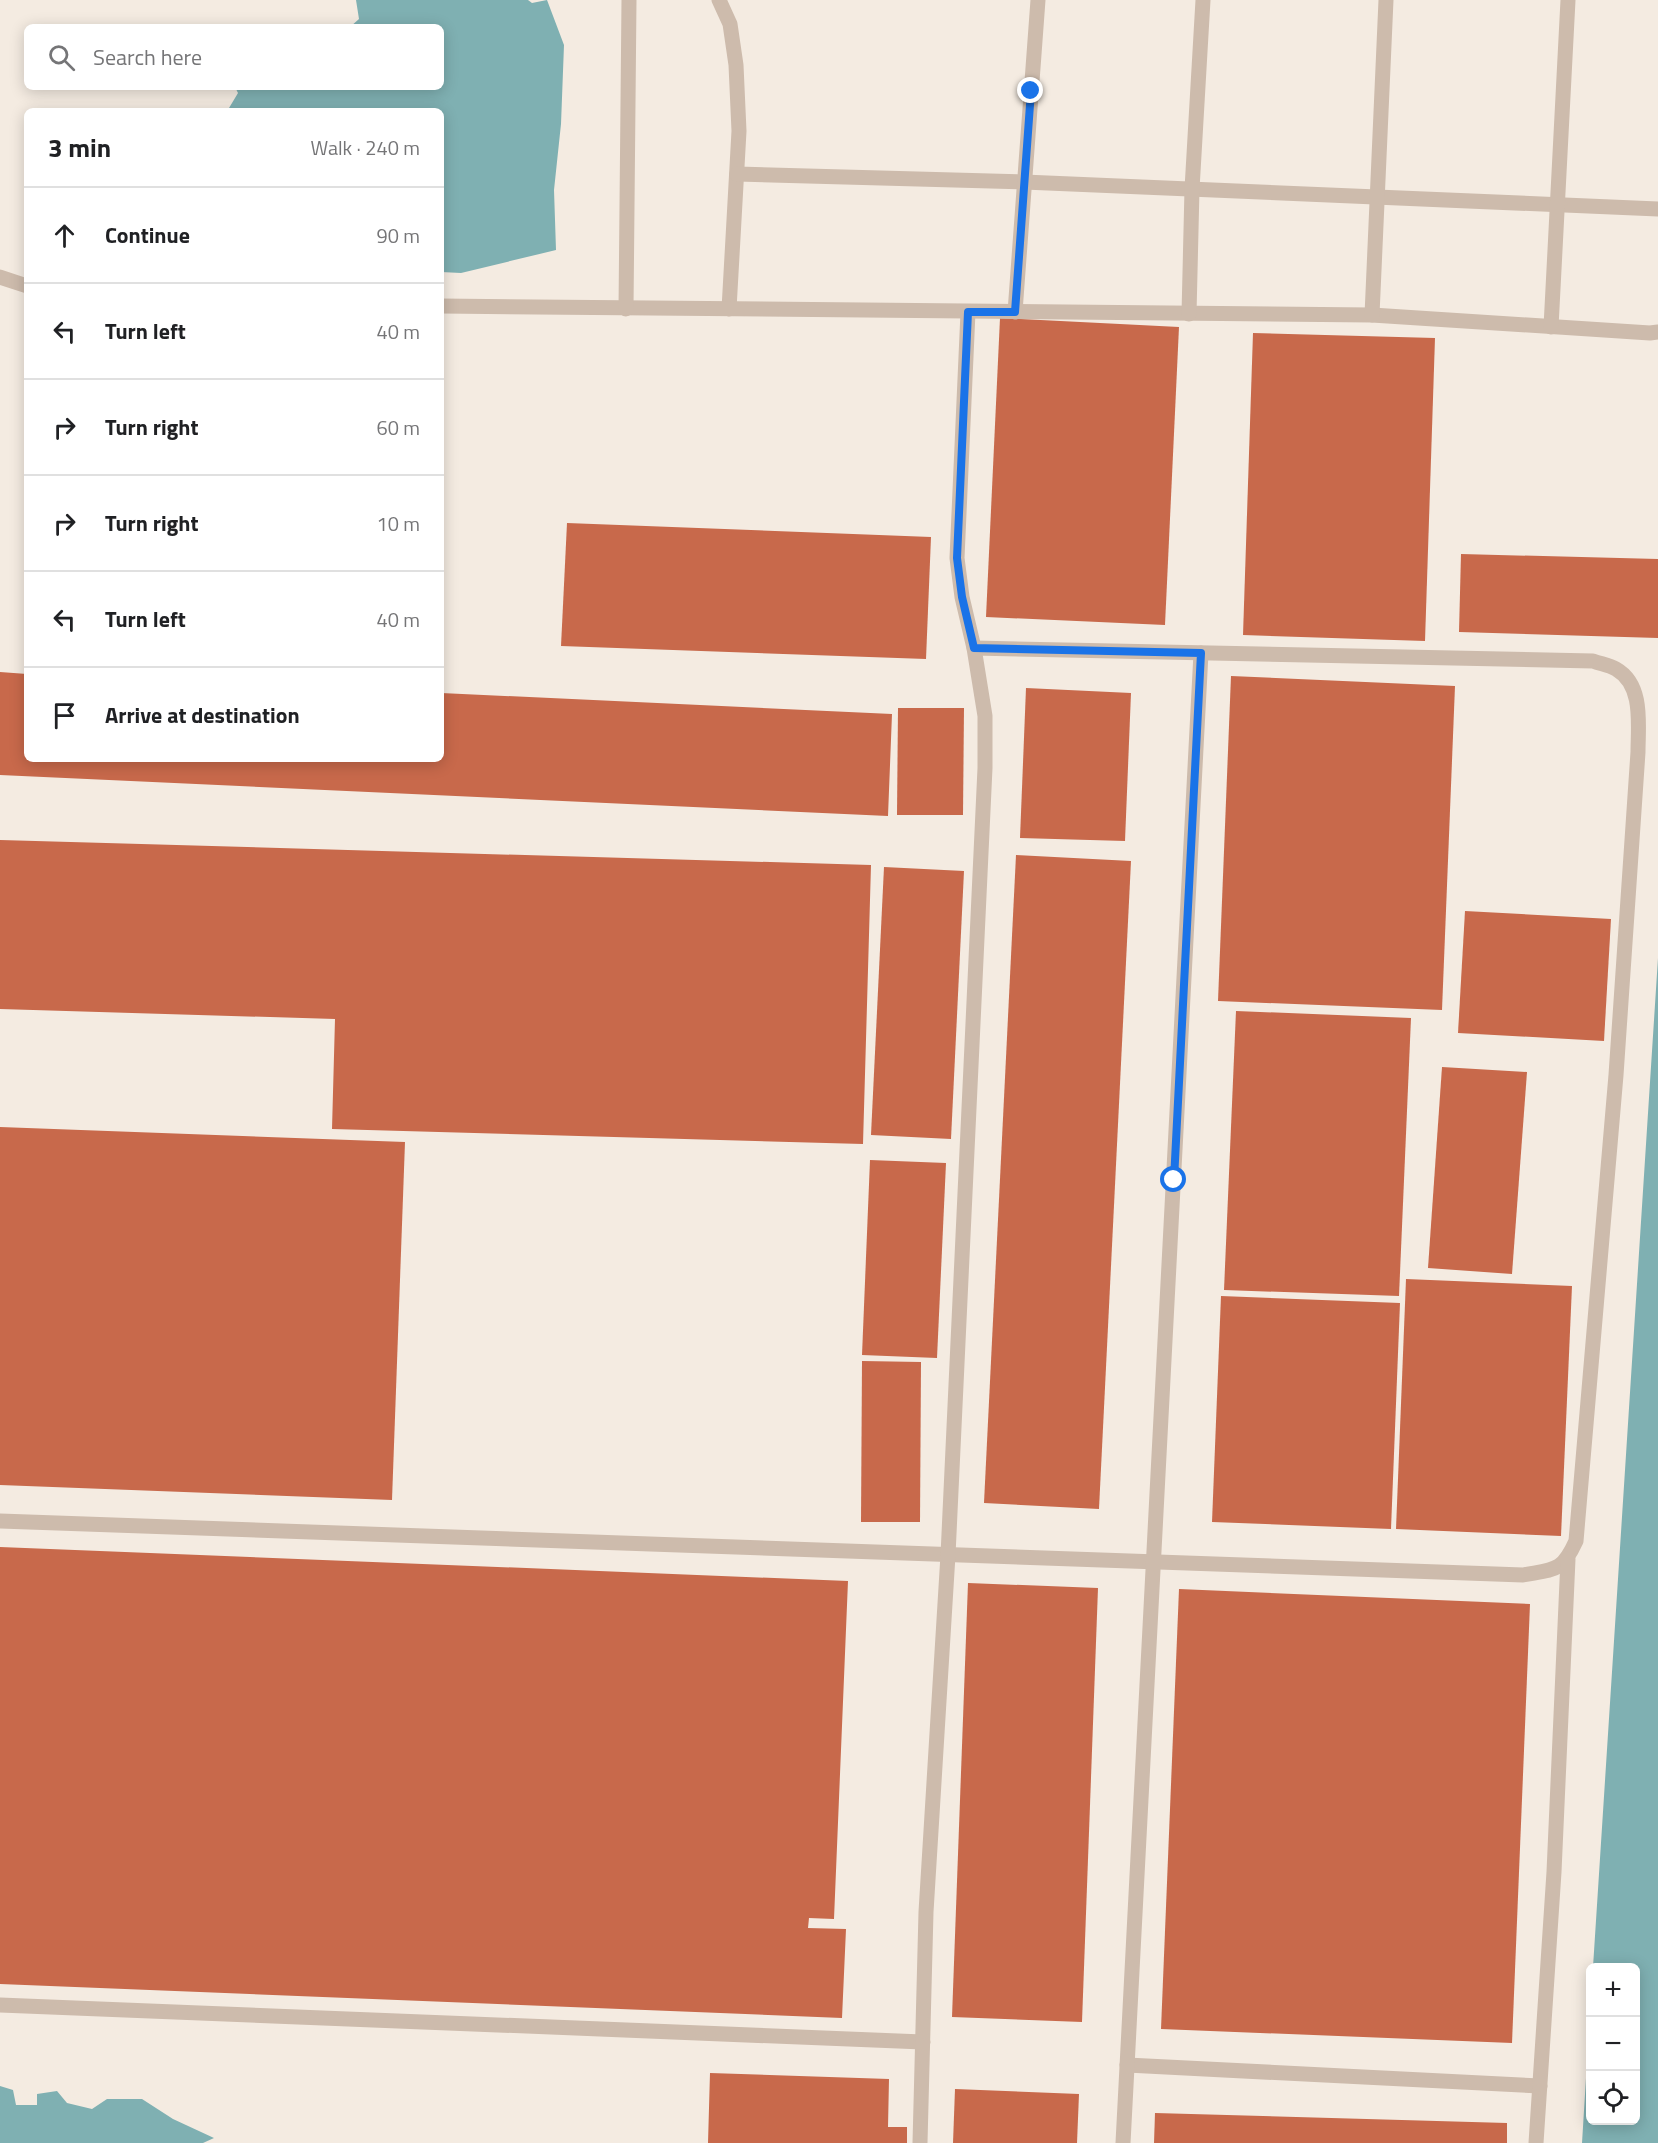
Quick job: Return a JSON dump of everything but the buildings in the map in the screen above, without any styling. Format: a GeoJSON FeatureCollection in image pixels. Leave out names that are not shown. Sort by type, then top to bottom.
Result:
{"type":"FeatureCollection","features":[{"type":"Feature","properties":{"kind":"street"},"geometry":{"type":"LineString","coordinates":[[626,309],[628,0]]}},
{"type":"Feature","properties":{"kind":"street"},"geometry":{"type":"LineString","coordinates":[[719,0],[730,24],[736,64],[739,131],[729,309]]}},
{"type":"Feature","properties":{"kind":"street"},"geometry":{"type":"LineString","coordinates":[[1015,312],[1038,0]]}},
{"type":"Feature","properties":{"kind":"street"},"geometry":{"type":"LineString","coordinates":[[1189,314],[1192,189],[1203,0]]}},
{"type":"Feature","properties":{"kind":"street"},"geometry":{"type":"LineString","coordinates":[[1372,315],[1386,0]]}},
{"type":"Feature","properties":{"kind":"street"},"geometry":{"type":"LineString","coordinates":[[1551,327],[1568,0]]}},
{"type":"Feature","properties":{"kind":"street"},"geometry":{"type":"LineString","coordinates":[[737,174],[1024,182],[1658,209]]}},
{"type":"Feature","properties":{"kind":"street"},"geometry":{"type":"LineString","coordinates":[[0,277],[24,285]]}},
{"type":"Feature","properties":{"kind":"street"},"geometry":{"type":"LineString","coordinates":[[444,306],[1372,315],[1658,332]]}},
{"type":"Feature","properties":{"kind":"street"},"geometry":{"type":"LineString","coordinates":[[920,2143],[926,1912],[948,1555],[985,768],[985,716],[974,648],[962,597],[957,558],[968,312]]}},
{"type":"Feature","properties":{"kind":"street"},"geometry":{"type":"LineString","coordinates":[[974,648],[1593,661],[1618,670],[1633,688],[1638,708],[1638,752],[1616,1075],[1576,1540],[1568,1559],[1554,1872],[1536,2143]]}},
{"type":"Feature","properties":{"kind":"street"},"geometry":{"type":"LineString","coordinates":[[1123,2143],[1201,653]]}},
{"type":"Feature","properties":{"kind":"street"},"geometry":{"type":"LineString","coordinates":[[0,1521],[1523,1575],[1555,1569],[1568,1559]]}},
{"type":"Feature","properties":{"kind":"street"},"geometry":{"type":"LineString","coordinates":[[0,2005],[923,2042]]}},
{"type":"Feature","properties":{"kind":"street"},"geometry":{"type":"LineString","coordinates":[[1127,2065],[1540,2086]]}},
{"type":"Feature","properties":{"kind":"water"},"geometry":{"type":"Polygon","coordinates":[[[356,0],[528,0],[532,3],[547,0],[564,45],[561,124],[554,190],[556,250],[461,273],[444,272],[444,108],[229,108],[238,93],[236,90],[444,90],[444,24],[353,24],[359,19],[356,0]]]}},
{"type":"Feature","properties":{"kind":"water"},"geometry":{"type":"Polygon","coordinates":[[[1658,958],[1658,2143],[1582,2143],[1586,2078],[1586,2125],[1640,2125],[1640,1963],[1593,1963],[1658,958]]]}},
{"type":"Feature","properties":{"kind":"water"},"geometry":{"type":"Polygon","coordinates":[[[0,2086],[13,2090],[16,2105],[37,2105],[37,2094],[57,2091],[67,2103],[92,2109],[107,2099],[142,2099],[173,2119],[214,2138],[203,2143],[0,2143],[0,2086]]]}},
{"type":"Feature","properties":{"kind":"route"},"geometry":{"type":"LineString","coordinates":[[1031,91],[1015,312],[968,312],[957,558],[962,597],[974,648],[1201,653],[1174,1180]]}}]}
